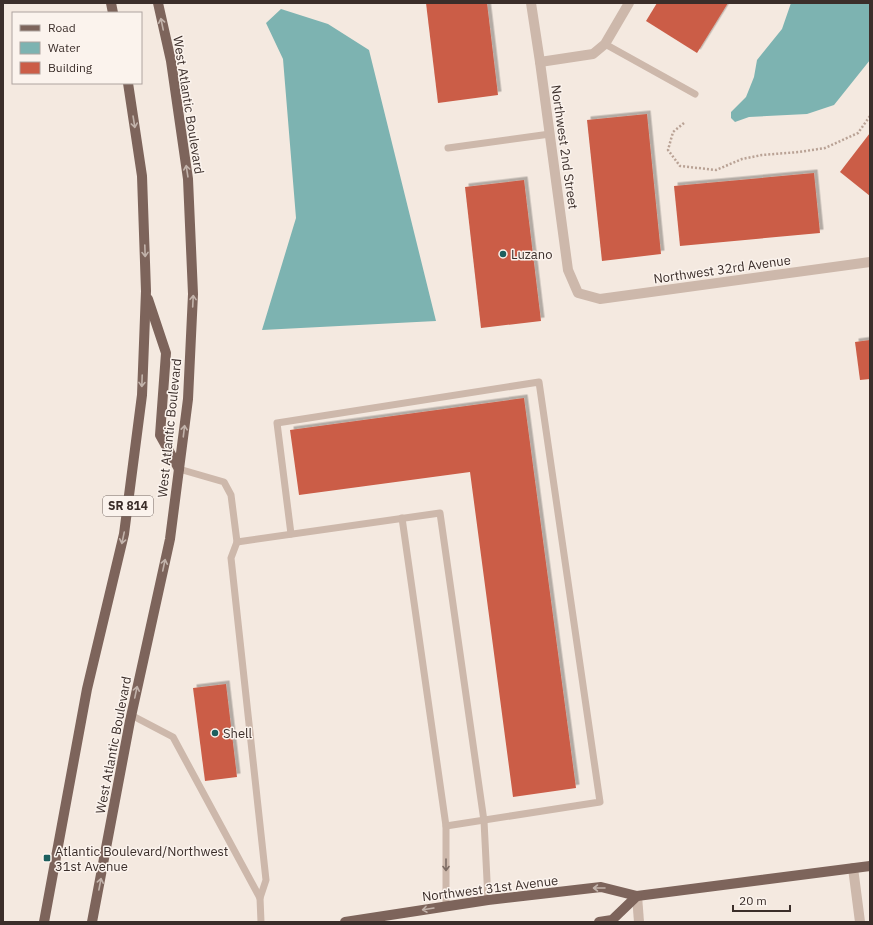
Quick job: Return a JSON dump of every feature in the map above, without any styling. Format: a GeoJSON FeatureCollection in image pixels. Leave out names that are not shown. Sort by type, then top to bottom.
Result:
{"type":"FeatureCollection","features":[{"type":"Feature","properties":{"kind":"main road","name":"West Atlantic Boulevard"},"geometry":{"type":"LineString","coordinates":[[92,922],[131,715],[170,539],[188,399],[193,294],[188,179],[170,61],[158,3]]}},
{"type":"Feature","properties":{"kind":"main road","name":"SR 814"},"geometry":{"type":"LineString","coordinates":[[44,922],[87,689],[124,534],[142,395],[146,291],[142,176],[128,84]]}},
{"type":"Feature","properties":{"kind":"main road"},"geometry":{"type":"LineString","coordinates":[[146,291],[166,353],[160,436],[179,469]]}},
{"type":"Feature","properties":{"kind":"main road","name":"Northwest 31st Avenue"},"geometry":{"type":"LineString","coordinates":[[345,922],[488,900],[601,887],[637,896],[870,866]]}},
{"type":"Feature","properties":{"kind":"main road"},"geometry":{"type":"LineString","coordinates":[[599,922],[612,920],[637,896]]}},
{"type":"Feature","properties":{"kind":"street","name":"Northwest 2nd Street"},"geometry":{"type":"LineString","coordinates":[[531,3],[568,270],[578,293]]}},
{"type":"Feature","properties":{"kind":"street"},"geometry":{"type":"LineString","coordinates":[[540,62],[593,54],[605,44],[629,3]]}},
{"type":"Feature","properties":{"kind":"street","name":"Northwest 32rd Avenue"},"geometry":{"type":"LineString","coordinates":[[578,293],[600,299],[870,262]]}},
{"type":"Feature","properties":{"kind":"street"},"geometry":{"type":"LineString","coordinates":[[853,868],[860,922]]}},
{"type":"Feature","properties":{"kind":"street"},"geometry":{"type":"LineString","coordinates":[[637,896],[639,922]]}},
{"type":"Feature","properties":{"kind":"lane"},"geometry":{"type":"LineString","coordinates":[[605,44],[695,94]]}},
{"type":"Feature","properties":{"kind":"lane"},"geometry":{"type":"LineString","coordinates":[[448,148],[550,134]]}},
{"type":"Feature","properties":{"kind":"lane"},"geometry":{"type":"LineString","coordinates":[[291,534],[277,423],[539,382],[600,802],[446,826]]}},
{"type":"Feature","properties":{"kind":"lane"},"geometry":{"type":"LineString","coordinates":[[179,469],[224,482],[231,495],[237,542],[231,558],[266,880],[260,898],[261,922]]}},
{"type":"Feature","properties":{"kind":"lane"},"geometry":{"type":"LineString","coordinates":[[237,542],[440,513],[484,821],[488,900]]}},
{"type":"Feature","properties":{"kind":"lane"},"geometry":{"type":"LineString","coordinates":[[402,518],[446,826],[446,906]]}},
{"type":"Feature","properties":{"kind":"lane"},"geometry":{"type":"LineString","coordinates":[[131,715],[173,737],[260,898]]}},
{"type":"Feature","properties":{"kind":"path"},"geometry":{"type":"LineString","coordinates":[[684,123],[673,132],[668,150],[680,166],[716,170],[742,160],[762,155],[826,148],[858,133],[870,116]]}},
{"type":"Feature","properties":{"kind":"water"},"geometry":{"type":"Polygon","coordinates":[[[791,3],[870,3],[870,60],[834,105],[807,114],[749,117],[735,122],[731,118],[731,112],[746,97],[754,77],[757,60],[782,29],[791,3]]]}},
{"type":"Feature","properties":{"kind":"water"},"geometry":{"type":"Polygon","coordinates":[[[281,9],[328,24],[369,50],[436,321],[262,330],[296,218],[283,59],[266,23],[281,9]]]}},
{"type":"Feature","properties":{"kind":"building"},"geometry":{"type":"Polygon","coordinates":[[[426,3],[487,3],[498,95],[438,103],[426,3]]]}},
{"type":"Feature","properties":{"kind":"building"},"geometry":{"type":"Polygon","coordinates":[[[657,3],[728,3],[697,53],[646,21],[657,3]]]}},
{"type":"Feature","properties":{"kind":"building"},"geometry":{"type":"Polygon","coordinates":[[[647,114],[661,254],[602,261],[587,120],[647,114]]]}},
{"type":"Feature","properties":{"kind":"building"},"geometry":{"type":"Polygon","coordinates":[[[870,133],[870,196],[840,172],[870,133]]]}},
{"type":"Feature","properties":{"kind":"building"},"geometry":{"type":"Polygon","coordinates":[[[814,173],[820,233],[680,246],[674,186],[814,173]]]}},
{"type":"Feature","properties":{"kind":"building","name":"Luzano"},"geometry":{"type":"Polygon","coordinates":[[[524,180],[541,321],[481,328],[465,187],[524,180]]]}},
{"type":"Feature","properties":{"kind":"building"},"geometry":{"type":"Polygon","coordinates":[[[870,340],[870,379],[860,380],[855,342],[870,340]]]}},
{"type":"Feature","properties":{"kind":"building"},"geometry":{"type":"Polygon","coordinates":[[[524,398],[576,788],[513,797],[470,472],[299,495],[290,430],[524,398]]]}},
{"type":"Feature","properties":{"kind":"building","name":"Shell"},"geometry":{"type":"Polygon","coordinates":[[[226,684],[237,777],[205,781],[193,688],[226,684]]]}},
{"type":"Feature","properties":{"kind":"place","name":"Luzano"},"geometry":{"type":"Point","coordinates":[503,254]}},
{"type":"Feature","properties":{"kind":"place","name":"Shell"},"geometry":{"type":"Point","coordinates":[215,733]}},
{"type":"Feature","properties":{"kind":"place","name":"Atlantic Boulevard/Northwest 31st Avenue"},"geometry":{"type":"Point","coordinates":[47,858]}}]}
